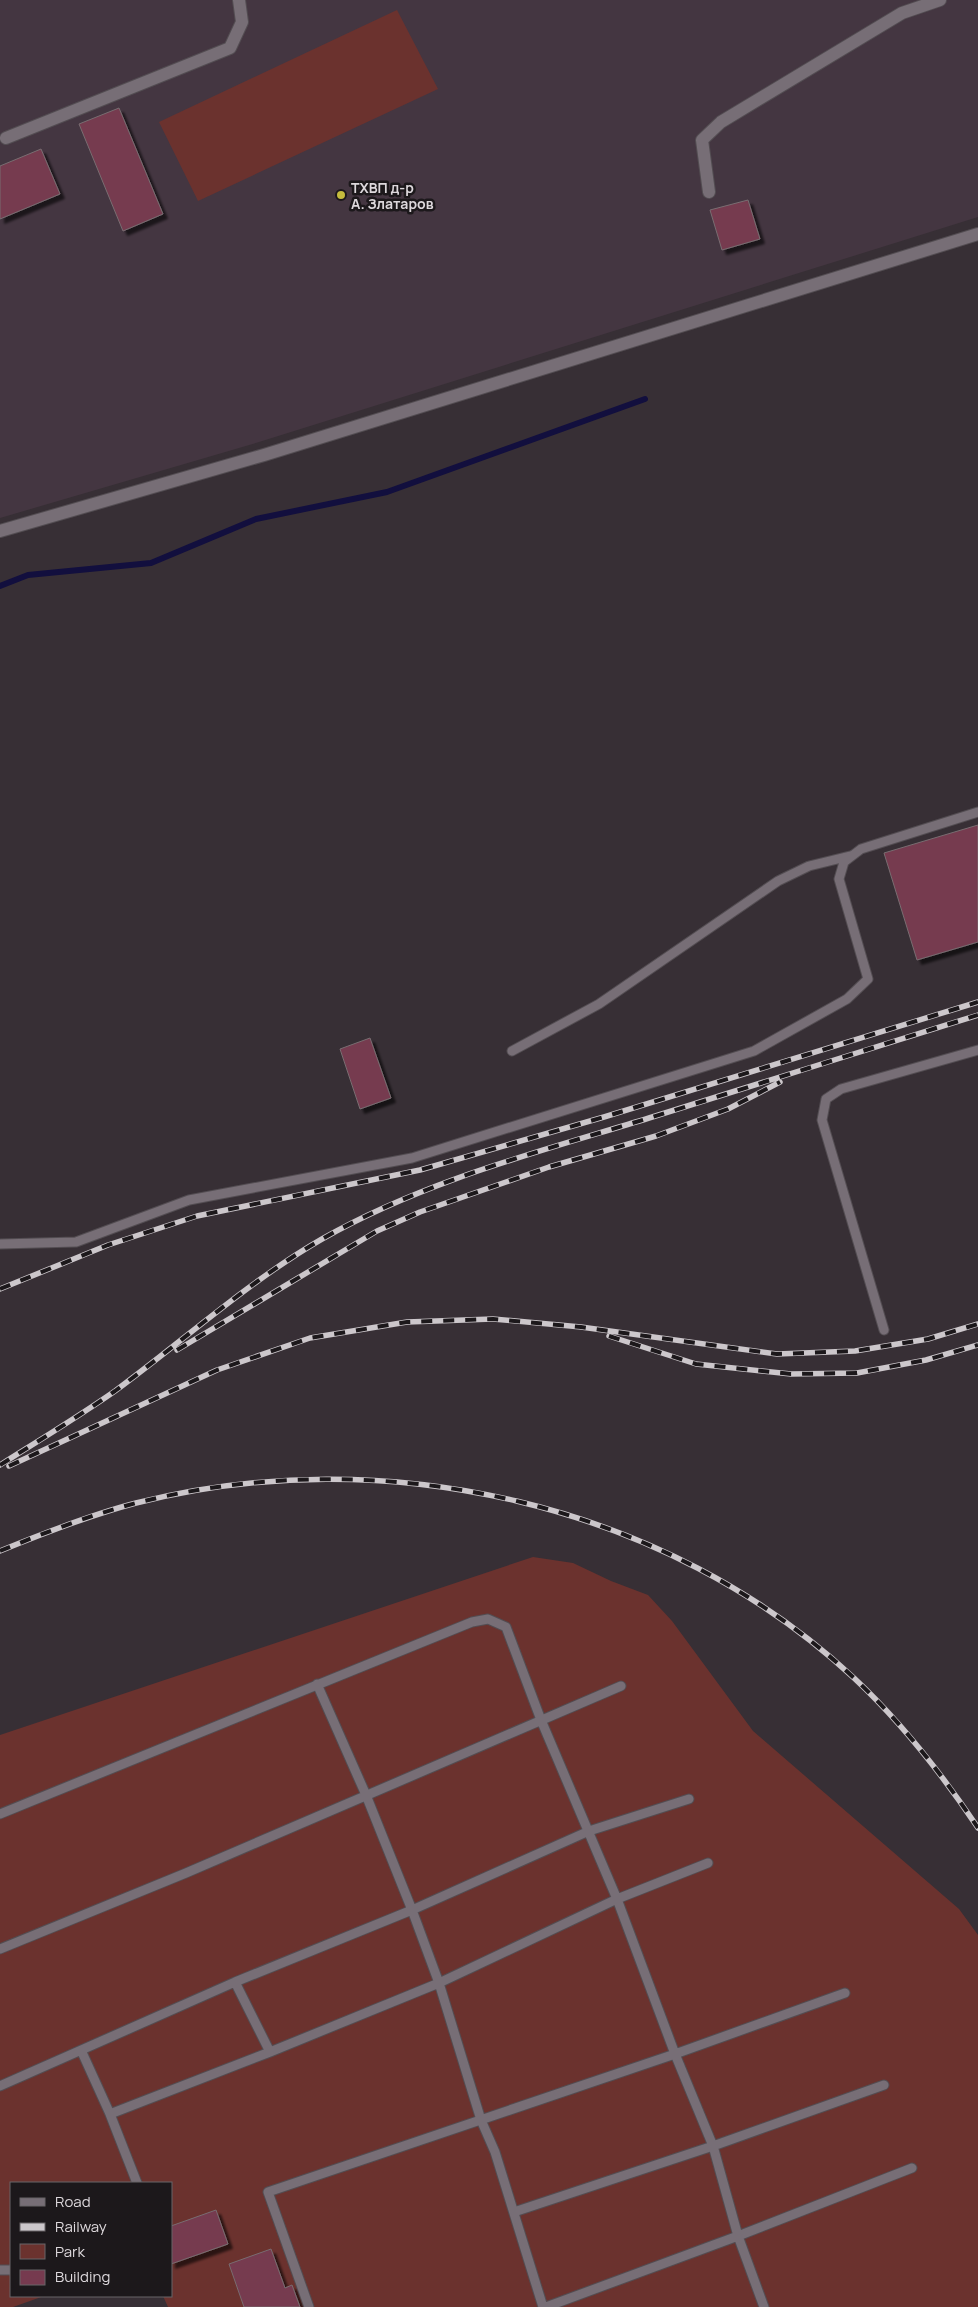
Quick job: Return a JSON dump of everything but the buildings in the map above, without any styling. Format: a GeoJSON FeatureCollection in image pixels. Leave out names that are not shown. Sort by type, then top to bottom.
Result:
{"type":"FeatureCollection","features":[{"type":"Feature","properties":{"kind":"street"},"geometry":{"type":"LineString","coordinates":[[6,138],[230,48],[242,22],[239,0]]}},
{"type":"Feature","properties":{"kind":"street"},"geometry":{"type":"LineString","coordinates":[[709,192],[702,140],[722,122],[902,13],[940,0]]}},
{"type":"Feature","properties":{"kind":"street"},"geometry":{"type":"LineString","coordinates":[[0,531],[264,455],[978,234]]}},
{"type":"Feature","properties":{"kind":"lane"},"geometry":{"type":"LineString","coordinates":[[0,1244],[76,1242],[189,1200],[412,1158],[754,1051],[847,999],[868,979],[839,879],[844,862],[861,849],[978,812]]}},
{"type":"Feature","properties":{"kind":"lane"},"geometry":{"type":"LineString","coordinates":[[512,1050],[599,1004],[778,882],[809,866],[852,856]]}},
{"type":"Feature","properties":{"kind":"lane"},"geometry":{"type":"LineString","coordinates":[[884,1330],[822,1120],[826,1099],[841,1089],[978,1050]]}},
{"type":"Feature","properties":{"kind":"lane"},"geometry":{"type":"LineString","coordinates":[[0,1814],[472,1622],[488,1620],[506,1627],[541,1720],[617,1899],[675,2054],[713,2146],[738,2236],[764,2307]]}},
{"type":"Feature","properties":{"kind":"lane"},"geometry":{"type":"LineString","coordinates":[[317,1684],[366,1795],[439,1983],[481,2120],[496,2152],[545,2307],[738,2236],[912,2168]]}},
{"type":"Feature","properties":{"kind":"lane"},"geometry":{"type":"LineString","coordinates":[[0,1948],[186,1873],[621,1686]]}},
{"type":"Feature","properties":{"kind":"lane"},"geometry":{"type":"LineString","coordinates":[[0,2086],[235,1982],[412,1910],[589,1831],[689,1798]]}},
{"type":"Feature","properties":{"kind":"lane"},"geometry":{"type":"LineString","coordinates":[[110,2114],[270,2052],[439,1983],[617,1899],[708,1863]]}},
{"type":"Feature","properties":{"kind":"lane"},"geometry":{"type":"LineString","coordinates":[[235,1982],[270,2052]]}},
{"type":"Feature","properties":{"kind":"lane"},"geometry":{"type":"LineString","coordinates":[[309,2307],[268,2192],[675,2054],[845,1993]]}},
{"type":"Feature","properties":{"kind":"lane"},"geometry":{"type":"LineString","coordinates":[[81,2050],[110,2114],[137,2182]]}},
{"type":"Feature","properties":{"kind":"lane"},"geometry":{"type":"LineString","coordinates":[[514,2212],[713,2146],[884,2085]]}},
{"type":"Feature","properties":{"kind":"shaded area","name":"ТХВП д-р А. Златаров"},"geometry":{"type":"Polygon","coordinates":[[[0,0],[978,0],[978,217],[259,442],[0,518],[0,0]]]}},
{"type":"Feature","properties":{"kind":"green space"},"geometry":{"type":"Polygon","coordinates":[[[397,10],[438,89],[198,201],[159,122],[397,10]]]}},
{"type":"Feature","properties":{"kind":"green space"},"geometry":{"type":"Polygon","coordinates":[[[533,1557],[573,1563],[611,1581],[648,1595],[672,1621],[753,1731],[959,1909],[978,1935],[978,2307],[168,2307],[163,2297],[172,2297],[172,2182],[10,2182],[10,2297],[41,2297],[13,2307],[0,2307],[0,1735],[533,1557]]]}},
{"type":"Feature","properties":{"kind":"waterway"},"geometry":{"type":"LineString","coordinates":[[0,586],[28,575],[151,563],[256,519],[387,492],[645,399]]}},
{"type":"Feature","properties":{"kind":"railway"},"geometry":{"type":"LineString","coordinates":[[0,1289],[108,1245],[197,1216],[420,1170],[604,1117],[978,1002]]}},
{"type":"Feature","properties":{"kind":"railway"},"geometry":{"type":"LineString","coordinates":[[0,1465],[115,1391],[268,1273],[322,1239],[401,1200],[441,1184],[524,1156],[978,1015]]}},
{"type":"Feature","properties":{"kind":"railway"},"geometry":{"type":"LineString","coordinates":[[177,1350],[377,1231],[420,1212],[549,1167],[656,1136],[728,1109],[780,1082]]}},
{"type":"Feature","properties":{"kind":"railway"},"geometry":{"type":"LineString","coordinates":[[9,1466],[217,1370],[310,1338],[407,1322],[493,1319],[581,1327],[777,1354],[855,1351],[928,1339],[978,1324]]}},
{"type":"Feature","properties":{"kind":"railway"},"geometry":{"type":"LineString","coordinates":[[609,1336],[696,1364],[791,1374],[857,1373],[926,1360],[978,1345]]}},
{"type":"Feature","properties":{"kind":"railway"},"geometry":{"type":"LineString","coordinates":[[0,1551],[67,1525],[136,1503],[230,1485],[326,1479],[423,1485],[518,1501],[610,1529],[697,1568],[779,1618],[854,1678],[872,1695],[936,1769],[978,1828]]}},
{"type":"Feature","properties":{"kind":"place","name":"ТХВП д-р А. Златаров"},"geometry":{"type":"Point","coordinates":[341,195]}}]}
